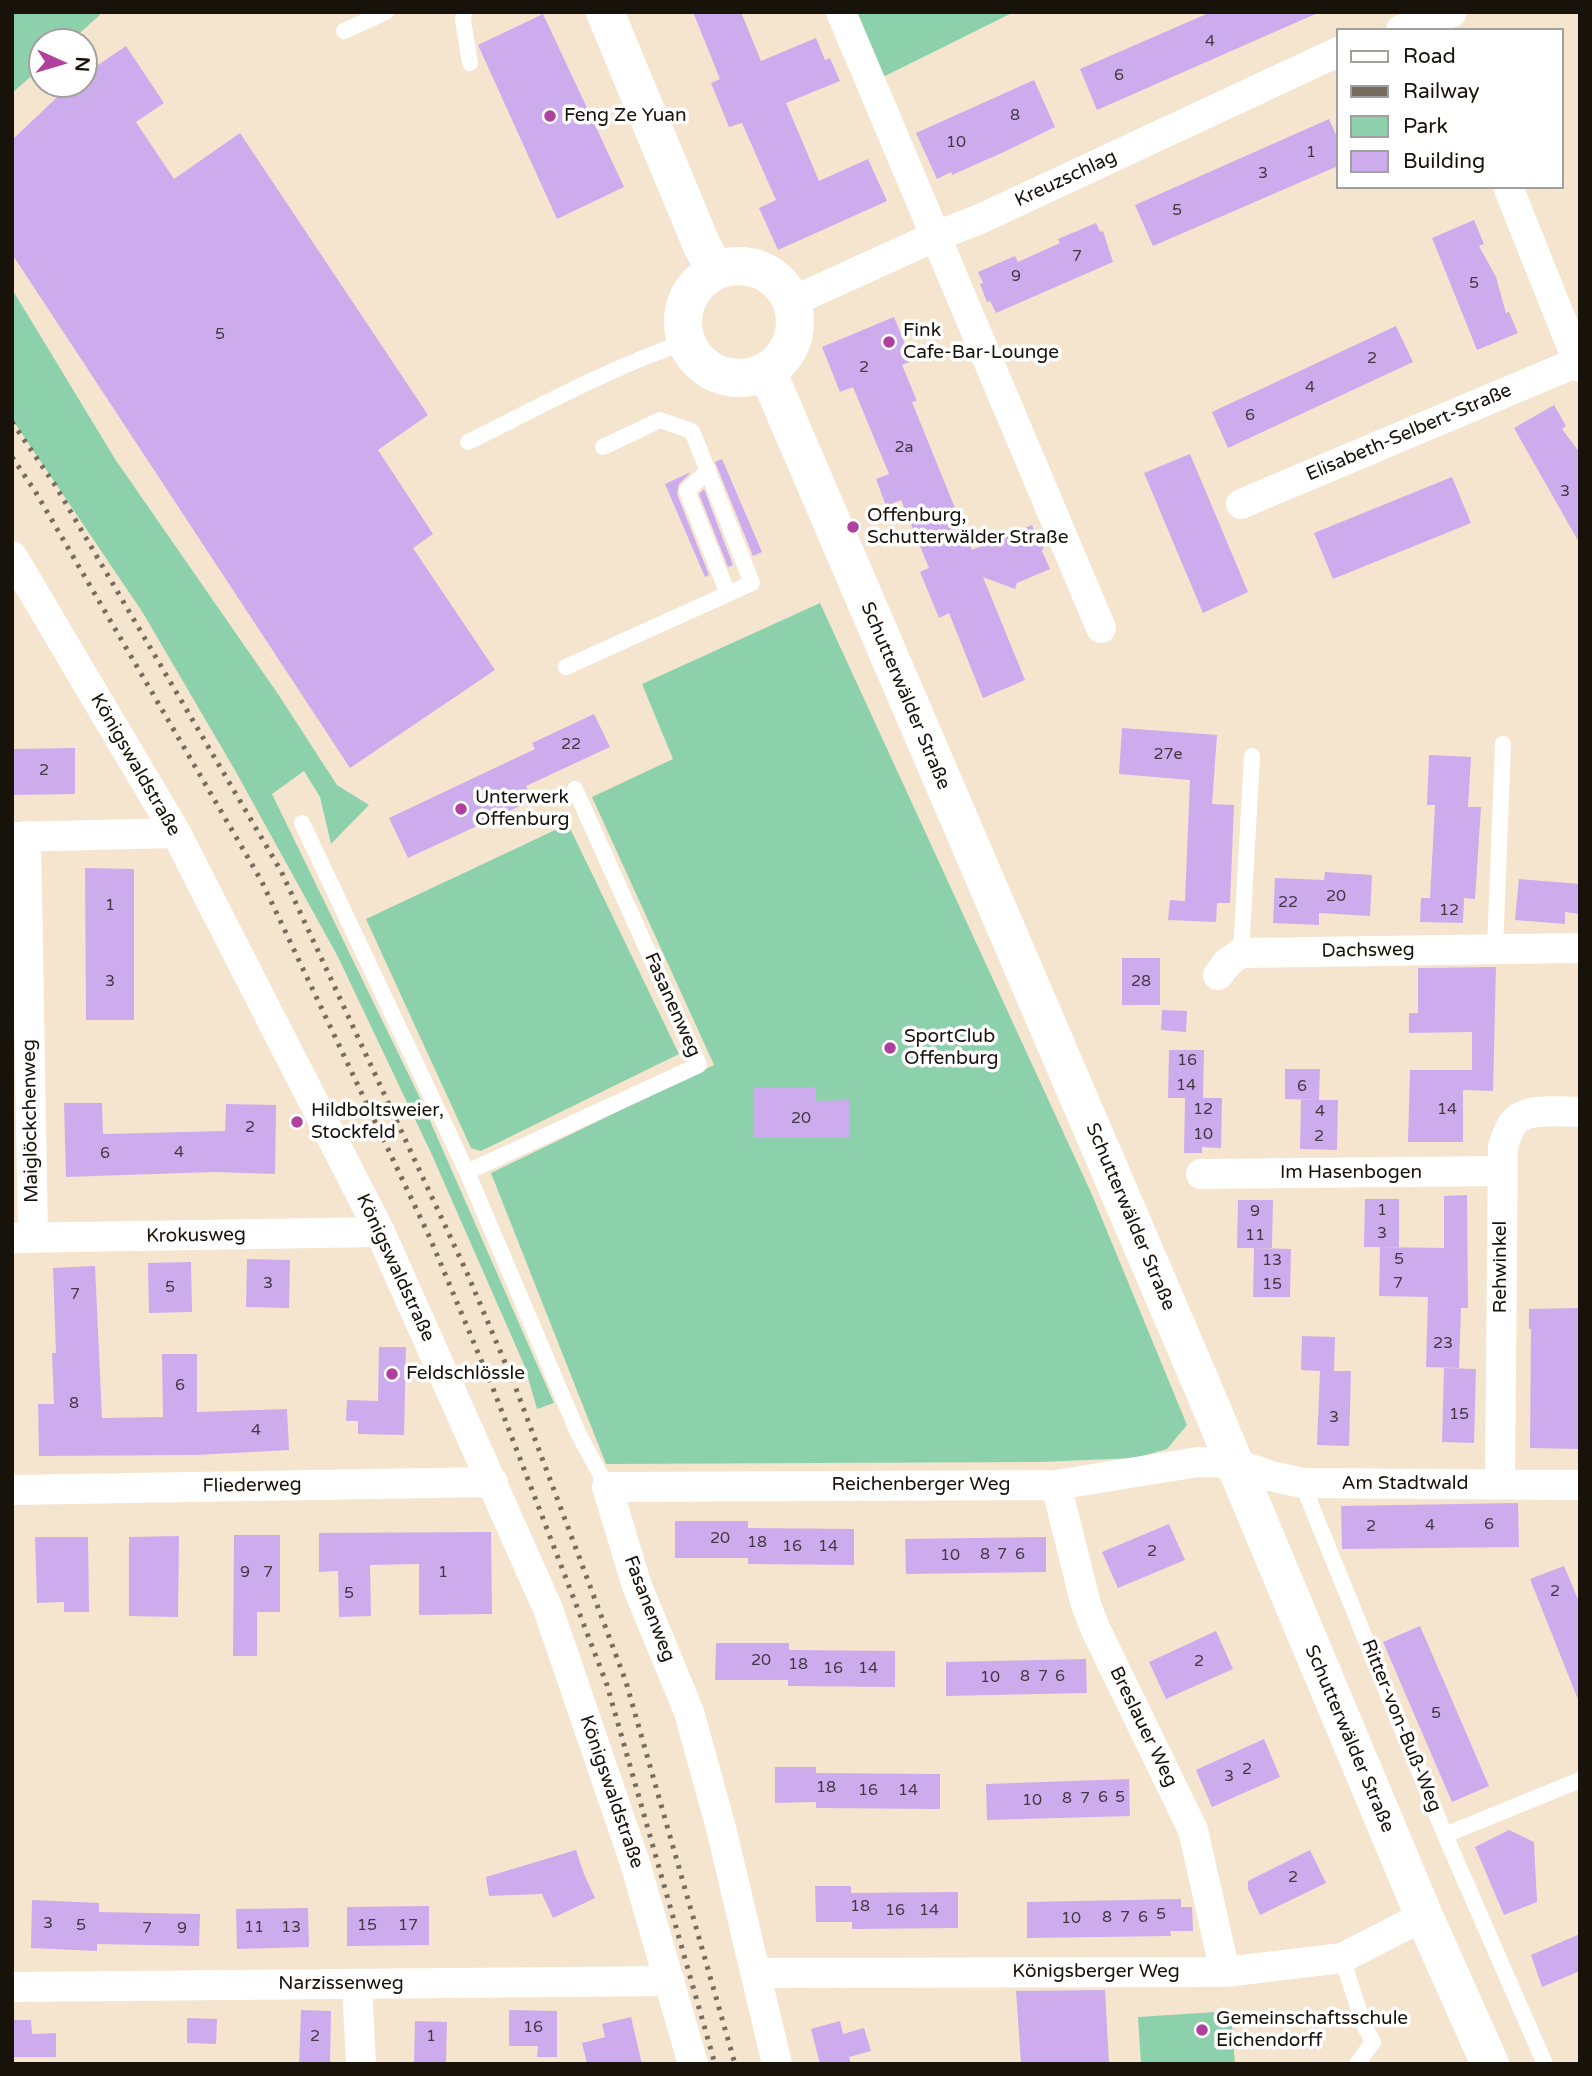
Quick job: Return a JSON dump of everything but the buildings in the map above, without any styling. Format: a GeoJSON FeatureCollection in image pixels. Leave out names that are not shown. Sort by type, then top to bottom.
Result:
{"type":"FeatureCollection","features":[{"type":"Feature","properties":{"kind":"main road"},"geometry":{"type":"LineString","coordinates":[[605,12],[702,246],[716,271]]}},
{"type":"Feature","properties":{"kind":"main road"},"geometry":{"type":"LineString","coordinates":[[732,266],[765,272],[779,282],[791,302],[795,324],[793,338],[778,362],[767,371],[749,377],[729,377],[711,371],[696,358],[687,342],[683,325],[685,308],[691,293],[702,280],[716,271],[732,266]]}},
{"type":"Feature","properties":{"kind":"main road","name":"Schutterwälder Straße"},"geometry":{"type":"LineString","coordinates":[[767,371],[1198,1376],[1424,1916],[1490,2064]]}},
{"type":"Feature","properties":{"kind":"street"},"geometry":{"type":"LineString","coordinates":[[841,12],[1101,628]]}},
{"type":"Feature","properties":{"kind":"street"},"geometry":{"type":"LineString","coordinates":[[1407,28],[1453,12]]}},
{"type":"Feature","properties":{"kind":"street","name":"Kreuzschlag"},"geometry":{"type":"LineString","coordinates":[[791,302],[980,219],[1336,53]]}},
{"type":"Feature","properties":{"kind":"street"},"geometry":{"type":"LineString","coordinates":[[1509,189],[1579,363]]}},
{"type":"Feature","properties":{"kind":"street","name":"Elisabeth-Selbert-Straße"},"geometry":{"type":"LineString","coordinates":[[1241,504],[1579,363]]}},
{"type":"Feature","properties":{"kind":"street","name":"Königswaldstraße"},"geometry":{"type":"LineString","coordinates":[[12,556],[176,833],[380,1232],[493,1482],[548,1608],[635,1863],[693,2064]]}},
{"type":"Feature","properties":{"kind":"street"},"geometry":{"type":"LineString","coordinates":[[19,836],[176,833]]}},
{"type":"Feature","properties":{"kind":"street","name":"Maiglöckchenweg"},"geometry":{"type":"LineString","coordinates":[[19,836],[23,1238]]}},
{"type":"Feature","properties":{"kind":"street","name":"Dachsweg"},"geometry":{"type":"LineString","coordinates":[[1241,953],[1580,948]]}},
{"type":"Feature","properties":{"kind":"street"},"geometry":{"type":"LineString","coordinates":[[1218,975],[1228,962],[1241,953]]}},
{"type":"Feature","properties":{"kind":"street","name":"Rehwinkel"},"geometry":{"type":"LineString","coordinates":[[1500,1484],[1503,1146],[1512,1122],[1521,1116],[1532,1113],[1580,1112]]}},
{"type":"Feature","properties":{"kind":"street","name":"Im Hasenbogen"},"geometry":{"type":"LineString","coordinates":[[1201,1174],[1502,1171]]}},
{"type":"Feature","properties":{"kind":"street","name":"Krokusweg"},"geometry":{"type":"LineString","coordinates":[[23,1238],[380,1232]]}},
{"type":"Feature","properties":{"kind":"street","name":"Reichenberger Weg"},"geometry":{"type":"LineString","coordinates":[[607,1487],[1056,1485],[1198,1462],[1233,1463]]}},
{"type":"Feature","properties":{"kind":"street","name":"Am Stadtwald"},"geometry":{"type":"LineString","coordinates":[[1233,1463],[1270,1476],[1302,1483],[1500,1484],[1577,1494]]}},
{"type":"Feature","properties":{"kind":"street","name":"Fliederweg"},"geometry":{"type":"LineString","coordinates":[[12,1490],[493,1482]]}},
{"type":"Feature","properties":{"kind":"street","name":"Breslauer Weg"},"geometry":{"type":"LineString","coordinates":[[1056,1485],[1086,1605],[1095,1628],[1193,1830],[1225,1972]]}},
{"type":"Feature","properties":{"kind":"street","name":"Fasanenweg"},"geometry":{"type":"LineString","coordinates":[[607,1487],[637,1586],[689,1712],[721,1828],[777,2064]]}},
{"type":"Feature","properties":{"kind":"street","name":"Königsberger Weg"},"geometry":{"type":"LineString","coordinates":[[756,1973],[1225,1972],[1342,1958],[1424,1916]]}},
{"type":"Feature","properties":{"kind":"street","name":"Narzissenweg"},"geometry":{"type":"LineString","coordinates":[[12,1987],[670,1981]]}},
{"type":"Feature","properties":{"kind":"street"},"geometry":{"type":"LineString","coordinates":[[357,1984],[361,2064]]}},
{"type":"Feature","properties":{"kind":"lane"},"geometry":{"type":"LineString","coordinates":[[344,31],[386,12]]}},
{"type":"Feature","properties":{"kind":"lane"},"geometry":{"type":"LineString","coordinates":[[464,12],[470,63]]}},
{"type":"Feature","properties":{"kind":"lane"},"geometry":{"type":"LineString","coordinates":[[468,442],[577,388],[687,342]]}},
{"type":"Feature","properties":{"kind":"lane"},"geometry":{"type":"LineString","coordinates":[[566,667],[752,583],[692,431],[660,420],[603,447]]}},
{"type":"Feature","properties":{"kind":"lane"},"geometry":{"type":"LineString","coordinates":[[708,470],[687,491],[728,594]]}},
{"type":"Feature","properties":{"kind":"lane"},"geometry":{"type":"LineString","coordinates":[[1495,948],[1503,744]]}},
{"type":"Feature","properties":{"kind":"lane"},"geometry":{"type":"LineString","coordinates":[[1241,953],[1252,756]]}},
{"type":"Feature","properties":{"kind":"lane","name":"Fasanenweg"},"geometry":{"type":"LineString","coordinates":[[467,1171],[699,1065],[575,789]]}},
{"type":"Feature","properties":{"kind":"lane","name":"Fasanenweg"},"geometry":{"type":"LineString","coordinates":[[302,822],[467,1171],[578,1433],[607,1487]]}},
{"type":"Feature","properties":{"kind":"lane","name":"Ritter-von-Buß-Weg"},"geometry":{"type":"LineString","coordinates":[[1302,1483],[1445,1835],[1580,1780]]}},
{"type":"Feature","properties":{"kind":"lane"},"geometry":{"type":"LineString","coordinates":[[1445,1835],[1545,2064]]}},
{"type":"Feature","properties":{"kind":"lane"},"geometry":{"type":"LineString","coordinates":[[1342,1958],[1364,2025],[1373,2042],[1357,2064]]}},
{"type":"Feature","properties":{"kind":"green space"},"geometry":{"type":"Polygon","coordinates":[[[12,12],[103,12],[85,28],[28,28],[28,79],[12,93],[12,12]]]}},
{"type":"Feature","properties":{"kind":"green space"},"geometry":{"type":"Polygon","coordinates":[[[835,12],[1014,12],[883,77],[835,12]]]}},
{"type":"Feature","properties":{"kind":"green space"},"geometry":{"type":"Polygon","coordinates":[[[12,289],[115,459],[278,694],[337,785],[369,805],[331,844],[320,797],[304,771],[272,794],[420,1098],[554,1403],[537,1409],[525,1367],[432,1155],[338,957],[236,772],[143,613],[12,419],[12,289]]]}},
{"type":"Feature","properties":{"kind":"green space","name":"SportClub Offenburg"},"geometry":{"type":"Polygon","coordinates":[[[820,603],[1093,1197],[1187,1425],[1167,1449],[1135,1458],[1040,1462],[606,1464],[491,1173],[714,1065],[592,797],[673,759],[642,684],[820,603]]]}},
{"type":"Feature","properties":{"kind":"green space"},"geometry":{"type":"Polygon","coordinates":[[[568,824],[679,1054],[481,1151],[471,1148],[366,919],[568,824]]]}},
{"type":"Feature","properties":{"kind":"green space"},"geometry":{"type":"Polygon","coordinates":[[[1231,2011],[1235,2064],[1141,2064],[1138,2017],[1231,2011]]]}},
{"type":"Feature","properties":{"kind":"railway"},"geometry":{"type":"LineString","coordinates":[[12,422],[55,485],[281,871],[467,1273],[515,1386],[626,1682],[735,2064]]}},
{"type":"Feature","properties":{"kind":"railway"},"geometry":{"type":"LineString","coordinates":[[12,457],[35,491],[261,880],[430,1238],[494,1391],[607,1685],[715,2064]]}},
{"type":"Feature","properties":{"kind":"place","name":"Feng Ze Yuan"},"geometry":{"type":"Point","coordinates":[550,116]}},
{"type":"Feature","properties":{"kind":"place","name":"Fink Cafe-Bar-Lounge"},"geometry":{"type":"Point","coordinates":[889,342]}},
{"type":"Feature","properties":{"kind":"place","name":"Offenburg, Schutterwälder Straße"},"geometry":{"type":"Point","coordinates":[853,527]}},
{"type":"Feature","properties":{"kind":"place","name":"Unterwerk Offenburg"},"geometry":{"type":"Point","coordinates":[461,809]}},
{"type":"Feature","properties":{"kind":"place","name":"SportClub Offenburg"},"geometry":{"type":"Point","coordinates":[890,1048]}},
{"type":"Feature","properties":{"kind":"place","name":"Hildboltsweier, Stockfeld"},"geometry":{"type":"Point","coordinates":[297,1122]}},
{"type":"Feature","properties":{"kind":"place","name":"Feldschlössle"},"geometry":{"type":"Point","coordinates":[392,1374]}},
{"type":"Feature","properties":{"kind":"place","name":"Gemeinschaftsschule Eichendorff"},"geometry":{"type":"Point","coordinates":[1202,2030]}}]}
